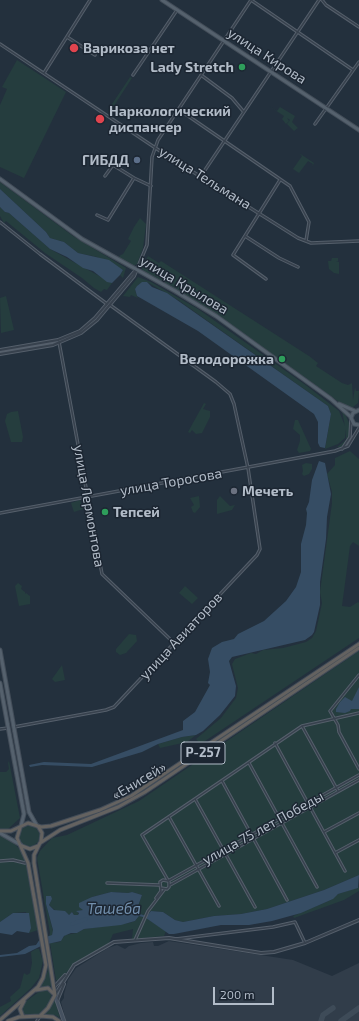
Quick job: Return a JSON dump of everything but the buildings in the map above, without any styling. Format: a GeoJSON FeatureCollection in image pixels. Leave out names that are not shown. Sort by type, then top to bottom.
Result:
{"type":"FeatureCollection","features":[{"type":"Feature","properties":{"kind":"highway","name":"«Енисей»"},"geometry":{"type":"LineString","coordinates":[[0,832],[9,832],[28,823],[44,827],[60,823],[100,810],[131,796],[359,644]]}},
{"type":"Feature","properties":{"kind":"highway","name":"«Енисей»"},"geometry":{"type":"LineString","coordinates":[[22,846],[30,849],[60,830],[118,807],[145,792],[359,648]]}},
{"type":"Feature","properties":{"kind":"highway"},"geometry":{"type":"LineString","coordinates":[[21,826],[17,836],[28,863],[56,995],[48,1008],[40,1016]]}},
{"type":"Feature","properties":{"kind":"highway"},"geometry":{"type":"LineString","coordinates":[[37,826],[42,833],[40,844],[34,855],[34,862],[43,934]]}},
{"type":"Feature","properties":{"kind":"highway"},"geometry":{"type":"LineString","coordinates":[[0,1020],[34,991],[41,982],[46,969],[46,951]]}},
{"type":"Feature","properties":{"kind":"highway"},"geometry":{"type":"LineString","coordinates":[[34,991],[48,988],[56,995]]}},
{"type":"Feature","properties":{"kind":"highway"},"geometry":{"type":"LineString","coordinates":[[24,1019],[20,1009],[27,996]]}},
{"type":"Feature","properties":{"kind":"highway"},"geometry":{"type":"LineString","coordinates":[[8,1021],[40,1016],[53,1017],[59,1021]]}},
{"type":"Feature","properties":{"kind":"main road","name":"улица Кирова"},"geometry":{"type":"LineString","coordinates":[[162,0],[359,130]]}},
{"type":"Feature","properties":{"kind":"main road","name":"улица Крылова"},"geometry":{"type":"LineString","coordinates":[[0,179],[82,238],[216,316],[331,399],[351,418],[354,424],[359,426]]}},
{"type":"Feature","properties":{"kind":"main road"},"geometry":{"type":"LineString","coordinates":[[331,399],[356,411]]}},
{"type":"Feature","properties":{"kind":"main road"},"geometry":{"type":"LineString","coordinates":[[351,418],[359,406]]}},
{"type":"Feature","properties":{"kind":"main road"},"geometry":{"type":"LineString","coordinates":[[0,650],[29,812],[37,826]]}},
{"type":"Feature","properties":{"kind":"main road"},"geometry":{"type":"LineString","coordinates":[[0,683],[24,814],[21,826]]}},
{"type":"Feature","properties":{"kind":"main road"},"geometry":{"type":"LineString","coordinates":[[0,832],[22,846]]}},
{"type":"Feature","properties":{"kind":"main road"},"geometry":{"type":"LineString","coordinates":[[56,995],[64,1021]]}},
{"type":"Feature","properties":{"kind":"street"},"geometry":{"type":"LineString","coordinates":[[44,73],[90,0]]}},
{"type":"Feature","properties":{"kind":"street"},"geometry":{"type":"LineString","coordinates":[[0,354],[59,343],[73,338],[87,329],[137,270],[147,245],[150,186],[155,147],[178,109],[251,0],[354,70]]}},
{"type":"Feature","properties":{"kind":"street"},"geometry":{"type":"LineString","coordinates":[[201,176],[319,0]]}},
{"type":"Feature","properties":{"kind":"street"},"geometry":{"type":"LineString","coordinates":[[322,0],[326,5],[359,27]]}},
{"type":"Feature","properties":{"kind":"street"},"geometry":{"type":"LineString","coordinates":[[133,75],[177,10]]}},
{"type":"Feature","properties":{"kind":"street"},"geometry":{"type":"LineString","coordinates":[[67,37],[95,55]]}},
{"type":"Feature","properties":{"kind":"street","name":"улица Тельмана"},"geometry":{"type":"LineString","coordinates":[[0,44],[155,147],[306,242]]}},
{"type":"Feature","properties":{"kind":"street"},"geometry":{"type":"LineString","coordinates":[[314,124],[359,62]]}},
{"type":"Feature","properties":{"kind":"street"},"geometry":{"type":"LineString","coordinates":[[201,75],[232,98],[244,112]]}},
{"type":"Feature","properties":{"kind":"street"},"geometry":{"type":"LineString","coordinates":[[178,109],[292,189],[309,222],[306,242],[359,241]]}},
{"type":"Feature","properties":{"kind":"street"},"geometry":{"type":"LineString","coordinates":[[106,176],[113,165],[150,186]]}},
{"type":"Feature","properties":{"kind":"street"},"geometry":{"type":"LineString","coordinates":[[97,215],[108,220],[134,178]]}},
{"type":"Feature","properties":{"kind":"street"},"geometry":{"type":"LineString","coordinates":[[266,278],[233,255],[280,180]]}},
{"type":"Feature","properties":{"kind":"street"},"geometry":{"type":"LineString","coordinates":[[0,222],[108,305],[225,388],[234,404],[248,468]]}},
{"type":"Feature","properties":{"kind":"street"},"geometry":{"type":"LineString","coordinates":[[245,236],[279,258],[298,267]]}},
{"type":"Feature","properties":{"kind":"street"},"geometry":{"type":"LineString","coordinates":[[0,350],[58,340],[70,336],[87,325],[108,305]]}},
{"type":"Feature","properties":{"kind":"street","name":"улица Лермонтова"},"geometry":{"type":"LineString","coordinates":[[58,340],[103,577],[174,643]]}},
{"type":"Feature","properties":{"kind":"street"},"geometry":{"type":"LineString","coordinates":[[342,449],[350,437],[351,418]]}},
{"type":"Feature","properties":{"kind":"street"},"geometry":{"type":"LineString","coordinates":[[342,449],[351,443],[359,426]]}},
{"type":"Feature","properties":{"kind":"street","name":"улица Торосова"},"geometry":{"type":"LineString","coordinates":[[0,513],[248,468],[342,449]]}},
{"type":"Feature","properties":{"kind":"street","name":"улица Авиаторов"},"geometry":{"type":"LineString","coordinates":[[14,727],[109,710],[118,703],[258,553],[260,546],[248,468]]}},
{"type":"Feature","properties":{"kind":"street"},"geometry":{"type":"LineString","coordinates":[[359,675],[330,711],[335,719],[339,732],[359,769]]}},
{"type":"Feature","properties":{"kind":"street"},"geometry":{"type":"LineString","coordinates":[[148,911],[164,890],[170,885],[142,835],[302,726],[359,713]]}},
{"type":"Feature","properties":{"kind":"street"},"geometry":{"type":"LineString","coordinates":[[302,726],[338,791]]}},
{"type":"Feature","properties":{"kind":"street"},"geometry":{"type":"LineString","coordinates":[[0,729],[8,728]]}},
{"type":"Feature","properties":{"kind":"street"},"geometry":{"type":"LineString","coordinates":[[275,743],[345,871]]}},
{"type":"Feature","properties":{"kind":"street"},"geometry":{"type":"LineString","coordinates":[[248,762],[317,887]]}},
{"type":"Feature","properties":{"kind":"street","name":"улица 75 лет Победы"},"geometry":{"type":"LineString","coordinates":[[168,881],[359,775]]}},
{"type":"Feature","properties":{"kind":"street"},"geometry":{"type":"LineString","coordinates":[[352,779],[354,783]]}},
{"type":"Feature","properties":{"kind":"street"},"geometry":{"type":"LineString","coordinates":[[222,780],[287,900]]}},
{"type":"Feature","properties":{"kind":"street","name":"улица 75 лет Победы"},"geometry":{"type":"LineString","coordinates":[[170,885],[359,780]]}},
{"type":"Feature","properties":{"kind":"street"},"geometry":{"type":"LineString","coordinates":[[195,799],[255,907]]}},
{"type":"Feature","properties":{"kind":"street"},"geometry":{"type":"LineString","coordinates":[[324,832],[359,813]]}},
{"type":"Feature","properties":{"kind":"street"},"geometry":{"type":"LineString","coordinates":[[168,817],[219,906]]}},
{"type":"Feature","properties":{"kind":"street"},"geometry":{"type":"LineString","coordinates":[[335,853],[359,840]]}},
{"type":"Feature","properties":{"kind":"street"},"geometry":{"type":"LineString","coordinates":[[0,861],[13,860],[25,863]]}},
{"type":"Feature","properties":{"kind":"street"},"geometry":{"type":"LineString","coordinates":[[160,885],[163,880],[168,881]]}},
{"type":"Feature","properties":{"kind":"street"},"geometry":{"type":"LineString","coordinates":[[107,883],[160,885]]}},
{"type":"Feature","properties":{"kind":"street"},"geometry":{"type":"LineString","coordinates":[[160,885],[164,890]]}},
{"type":"Feature","properties":{"kind":"street"},"geometry":{"type":"LineString","coordinates":[[135,940],[146,914],[161,888]]}},
{"type":"Feature","properties":{"kind":"street"},"geometry":{"type":"LineString","coordinates":[[174,939],[261,953],[283,951],[359,920]]}},
{"type":"Feature","properties":{"kind":"street"},"geometry":{"type":"LineString","coordinates":[[55,986],[74,966],[114,942],[174,939],[273,927],[295,922],[305,943]]}},
{"type":"Feature","properties":{"kind":"street"},"geometry":{"type":"LineString","coordinates":[[56,995],[68,973]]}},
{"type":"Feature","properties":{"kind":"street"},"geometry":{"type":"LineString","coordinates":[[57,1001],[68,973]]}},
{"type":"Feature","properties":{"kind":"street"},"geometry":{"type":"LineString","coordinates":[[37,1021],[40,1016]]}},
{"type":"Feature","properties":{"kind":"shaded area"},"geometry":{"type":"Polygon","coordinates":[[[169,941],[293,960],[332,976],[359,963],[359,1021],[66,1021],[61,1002],[64,998],[68,980],[76,968],[108,948],[117,945],[125,949],[129,946],[141,943],[153,942],[154,946],[158,946],[169,941]]]}},
{"type":"Feature","properties":{"kind":"green space"},"geometry":{"type":"Polygon","coordinates":[[[17,60],[66,92],[24,178],[0,167],[0,105],[7,89],[2,87],[17,60]]]}},
{"type":"Feature","properties":{"kind":"green space"},"geometry":{"type":"Polygon","coordinates":[[[130,77],[132,78],[110,112],[108,110],[130,77]]]}},
{"type":"Feature","properties":{"kind":"green space"},"geometry":{"type":"Polygon","coordinates":[[[269,106],[277,111],[280,107],[295,116],[292,122],[298,128],[294,131],[287,124],[290,120],[287,118],[289,121],[286,124],[282,119],[284,116],[269,106]]]}},
{"type":"Feature","properties":{"kind":"green space"},"geometry":{"type":"Polygon","coordinates":[[[299,153],[314,163],[312,167],[313,164],[308,161],[299,173],[293,169],[302,156],[299,153]]]}},
{"type":"Feature","properties":{"kind":"green space"},"geometry":{"type":"Polygon","coordinates":[[[0,182],[73,236],[126,268],[123,278],[120,275],[123,270],[97,257],[78,253],[64,242],[50,238],[46,232],[0,189],[0,182]]]}},
{"type":"Feature","properties":{"kind":"green space"},"geometry":{"type":"Polygon","coordinates":[[[0,207],[50,249],[112,283],[107,290],[104,289],[101,292],[94,288],[45,253],[6,221],[4,223],[0,216],[0,207]]]}},
{"type":"Feature","properties":{"kind":"green space"},"geometry":{"type":"Polygon","coordinates":[[[140,218],[146,224],[143,248],[137,264],[133,266],[120,259],[119,256],[123,254],[131,241],[128,239],[140,218]]]}},
{"type":"Feature","properties":{"kind":"green space"},"geometry":{"type":"Polygon","coordinates":[[[148,256],[159,263],[161,261],[309,356],[318,363],[316,366],[342,383],[348,385],[352,383],[353,400],[355,387],[356,391],[359,391],[358,403],[353,407],[346,407],[233,326],[143,271],[142,267],[148,256]]]}},
{"type":"Feature","properties":{"kind":"green space"},"geometry":{"type":"Polygon","coordinates":[[[332,258],[338,258],[338,261],[336,261],[339,262],[339,274],[334,273],[329,269],[328,261],[331,261],[332,258]]]}},
{"type":"Feature","properties":{"kind":"green space"},"geometry":{"type":"Polygon","coordinates":[[[138,277],[151,282],[198,309],[307,386],[339,411],[345,426],[342,411],[349,423],[349,436],[345,443],[341,447],[337,447],[346,440],[346,429],[345,438],[338,444],[325,449],[331,414],[328,406],[178,300],[147,282],[139,284],[135,289],[137,297],[140,299],[131,295],[130,297],[123,296],[138,277]]]}},
{"type":"Feature","properties":{"kind":"green space"},"geometry":{"type":"Polygon","coordinates":[[[6,296],[14,330],[1,333],[0,298],[6,296]]]}},
{"type":"Feature","properties":{"kind":"green space"},"geometry":{"type":"Polygon","coordinates":[[[204,403],[206,404],[203,409],[210,411],[210,417],[202,433],[196,434],[192,430],[190,433],[188,432],[204,403]]]}},
{"type":"Feature","properties":{"kind":"green space"},"geometry":{"type":"Polygon","coordinates":[[[18,411],[23,437],[22,442],[11,442],[5,421],[7,414],[18,411]]]}},
{"type":"Feature","properties":{"kind":"green space"},"geometry":{"type":"Polygon","coordinates":[[[295,420],[298,420],[311,449],[310,451],[299,453],[297,450],[300,435],[293,429],[295,420]]]}},
{"type":"Feature","properties":{"kind":"green space"},"geometry":{"type":"Polygon","coordinates":[[[350,451],[359,459],[359,546],[353,542],[350,546],[342,606],[350,607],[358,602],[359,603],[359,638],[200,743],[196,739],[221,718],[236,698],[238,688],[232,664],[235,659],[251,653],[256,654],[263,650],[283,648],[306,642],[312,638],[316,631],[322,603],[320,592],[332,503],[332,492],[327,474],[335,465],[335,458],[350,451]]]}},
{"type":"Feature","properties":{"kind":"green space"},"geometry":{"type":"Polygon","coordinates":[[[306,463],[312,464],[312,469],[309,474],[304,476],[302,474],[302,465],[306,463]]]}},
{"type":"Feature","properties":{"kind":"green space"},"geometry":{"type":"Polygon","coordinates":[[[199,496],[200,507],[195,513],[191,507],[194,505],[190,498],[199,496]]]}},
{"type":"Feature","properties":{"kind":"green space"},"geometry":{"type":"Polygon","coordinates":[[[220,496],[230,506],[235,505],[232,510],[217,514],[217,500],[220,496]]]}},
{"type":"Feature","properties":{"kind":"green space"},"geometry":{"type":"Polygon","coordinates":[[[80,500],[83,509],[74,512],[71,503],[80,500]]]}},
{"type":"Feature","properties":{"kind":"green space"},"geometry":{"type":"Polygon","coordinates":[[[18,583],[22,586],[21,589],[25,592],[25,594],[26,593],[30,596],[30,604],[19,606],[15,586],[18,583]]]}},
{"type":"Feature","properties":{"kind":"green space"},"geometry":{"type":"Polygon","coordinates":[[[185,586],[198,598],[192,604],[179,593],[185,586]]]}},
{"type":"Feature","properties":{"kind":"green space"},"geometry":{"type":"Polygon","coordinates":[[[129,634],[136,635],[137,641],[126,653],[120,655],[116,652],[116,649],[129,634]]]}},
{"type":"Feature","properties":{"kind":"green space"},"geometry":{"type":"Polygon","coordinates":[[[359,651],[359,875],[324,890],[267,909],[183,922],[175,920],[163,912],[151,911],[147,916],[140,914],[137,909],[142,895],[132,892],[111,892],[92,897],[83,910],[78,911],[78,915],[74,915],[72,912],[69,915],[56,911],[49,905],[52,899],[47,900],[46,904],[53,931],[52,935],[49,937],[50,933],[37,858],[40,851],[52,838],[67,835],[139,801],[359,651]]]}},
{"type":"Feature","properties":{"kind":"green space"},"geometry":{"type":"Polygon","coordinates":[[[62,665],[65,680],[55,682],[52,679],[62,665]]]}},
{"type":"Feature","properties":{"kind":"green space"},"geometry":{"type":"Polygon","coordinates":[[[196,735],[187,742],[160,748],[158,744],[182,737],[196,735]]]}},
{"type":"Feature","properties":{"kind":"green space"},"geometry":{"type":"Polygon","coordinates":[[[9,761],[20,818],[8,829],[0,829],[0,772],[6,772],[9,769],[9,761]]]}},
{"type":"Feature","properties":{"kind":"green space"},"geometry":{"type":"Polygon","coordinates":[[[29,825],[36,828],[40,834],[38,842],[32,847],[23,845],[19,838],[21,829],[29,825]]]}},
{"type":"Feature","properties":{"kind":"green space"},"geometry":{"type":"Polygon","coordinates":[[[0,835],[13,842],[24,854],[38,930],[29,933],[26,912],[13,913],[0,922],[0,835]]]}},
{"type":"Feature","properties":{"kind":"green space"},"geometry":{"type":"Polygon","coordinates":[[[359,887],[359,891],[344,900],[294,918],[293,916],[331,900],[338,894],[359,887]]]}},
{"type":"Feature","properties":{"kind":"green space"},"geometry":{"type":"Polygon","coordinates":[[[139,916],[146,918],[166,931],[164,936],[132,939],[133,929],[113,934],[108,945],[77,962],[58,981],[56,980],[50,943],[60,942],[65,935],[77,933],[84,929],[129,923],[135,921],[139,916]]]}},
{"type":"Feature","properties":{"kind":"green space"},"geometry":{"type":"Polygon","coordinates":[[[39,949],[43,961],[39,978],[31,988],[0,1016],[0,1007],[11,1001],[10,997],[20,988],[24,973],[27,975],[30,973],[32,963],[31,952],[39,949]]]}},
{"type":"Feature","properties":{"kind":"green space"},"geometry":{"type":"Polygon","coordinates":[[[47,958],[53,986],[40,988],[48,971],[47,958]]]}},
{"type":"Feature","properties":{"kind":"green space"},"geometry":{"type":"Polygon","coordinates":[[[43,989],[49,990],[51,995],[50,1001],[46,1008],[41,1013],[34,1016],[24,1014],[21,1009],[25,1002],[43,989]]]}},
{"type":"Feature","properties":{"kind":"green space"},"geometry":{"type":"Polygon","coordinates":[[[55,1000],[60,1018],[55,1015],[43,1016],[55,1000]]]}},
{"type":"Feature","properties":{"kind":"water"},"geometry":{"type":"Polygon","coordinates":[[[0,189],[46,232],[50,238],[64,242],[78,253],[109,260],[123,270],[120,275],[112,283],[107,282],[93,271],[83,268],[67,257],[50,249],[0,207],[0,189]]]}},
{"type":"Feature","properties":{"kind":"water"},"geometry":{"type":"Polygon","coordinates":[[[142,282],[147,282],[152,287],[167,293],[328,406],[331,414],[325,448],[320,447],[318,443],[318,422],[314,414],[198,331],[137,296],[135,289],[142,282]]]}},
{"type":"Feature","properties":{"kind":"water"},"geometry":{"type":"Polygon","coordinates":[[[319,461],[325,463],[331,494],[320,582],[320,605],[312,635],[305,640],[232,657],[229,661],[236,686],[235,696],[220,715],[203,731],[196,735],[182,737],[158,744],[142,752],[92,767],[42,765],[30,767],[29,765],[44,762],[91,764],[183,730],[183,721],[195,712],[210,685],[208,683],[210,672],[208,659],[212,648],[222,642],[234,639],[238,634],[264,621],[286,601],[296,587],[301,572],[301,544],[306,525],[306,509],[309,502],[312,480],[319,461]]]}},
{"type":"Feature","properties":{"kind":"water"},"geometry":{"type":"Polygon","coordinates":[[[359,687],[359,709],[351,709],[345,713],[336,712],[340,702],[345,697],[352,701],[359,687]]]}},
{"type":"Feature","properties":{"kind":"water","name":"Ташеба"},"geometry":{"type":"Polygon","coordinates":[[[359,875],[358,888],[338,894],[333,899],[301,913],[272,921],[249,925],[221,925],[169,934],[146,918],[139,916],[135,921],[121,925],[84,929],[77,933],[71,933],[64,936],[61,941],[43,945],[25,954],[0,957],[0,955],[17,953],[29,946],[36,945],[40,939],[52,935],[53,930],[46,904],[46,896],[51,896],[52,899],[49,905],[54,910],[65,911],[69,915],[72,912],[74,915],[78,915],[79,913],[76,911],[83,910],[79,907],[79,903],[92,897],[111,892],[132,892],[142,895],[137,909],[140,914],[147,916],[151,911],[163,912],[175,920],[183,922],[267,909],[324,890],[359,875]]]}},
{"type":"Feature","properties":{"kind":"water"},"geometry":{"type":"Polygon","coordinates":[[[13,913],[29,913],[31,928],[29,933],[17,931],[12,935],[0,933],[0,922],[13,913]]]}},
{"type":"Feature","properties":{"kind":"waterway","name":"Ташеба"},"geometry":{"type":"LineString","coordinates":[[72,924],[86,919]]}},
{"type":"Feature","properties":{"kind":"taxiway"},"geometry":{"type":"LineString","coordinates":[[321,1021],[323,1015],[333,1008]]}},
{"type":"Feature","properties":{"kind":"taxiway"},"geometry":{"type":"LineString","coordinates":[[341,1021],[359,1008]]}},
{"type":"Feature","properties":{"kind":"place","name":"Варикоза нет"},"geometry":{"type":"Point","coordinates":[74,48]}},
{"type":"Feature","properties":{"kind":"place","name":"Lady Stretch"},"geometry":{"type":"Point","coordinates":[242,67]}},
{"type":"Feature","properties":{"kind":"place","name":"Наркологический диспансер"},"geometry":{"type":"Point","coordinates":[100,119]}},
{"type":"Feature","properties":{"kind":"place","name":"ГИБДД"},"geometry":{"type":"Point","coordinates":[137,160]}},
{"type":"Feature","properties":{"kind":"place","name":"Велодорожка"},"geometry":{"type":"Point","coordinates":[282,359]}},
{"type":"Feature","properties":{"kind":"place","name":"Мечеть"},"geometry":{"type":"Point","coordinates":[234,491]}},
{"type":"Feature","properties":{"kind":"place","name":"Тепсей"},"geometry":{"type":"Point","coordinates":[105,512]}}]}
